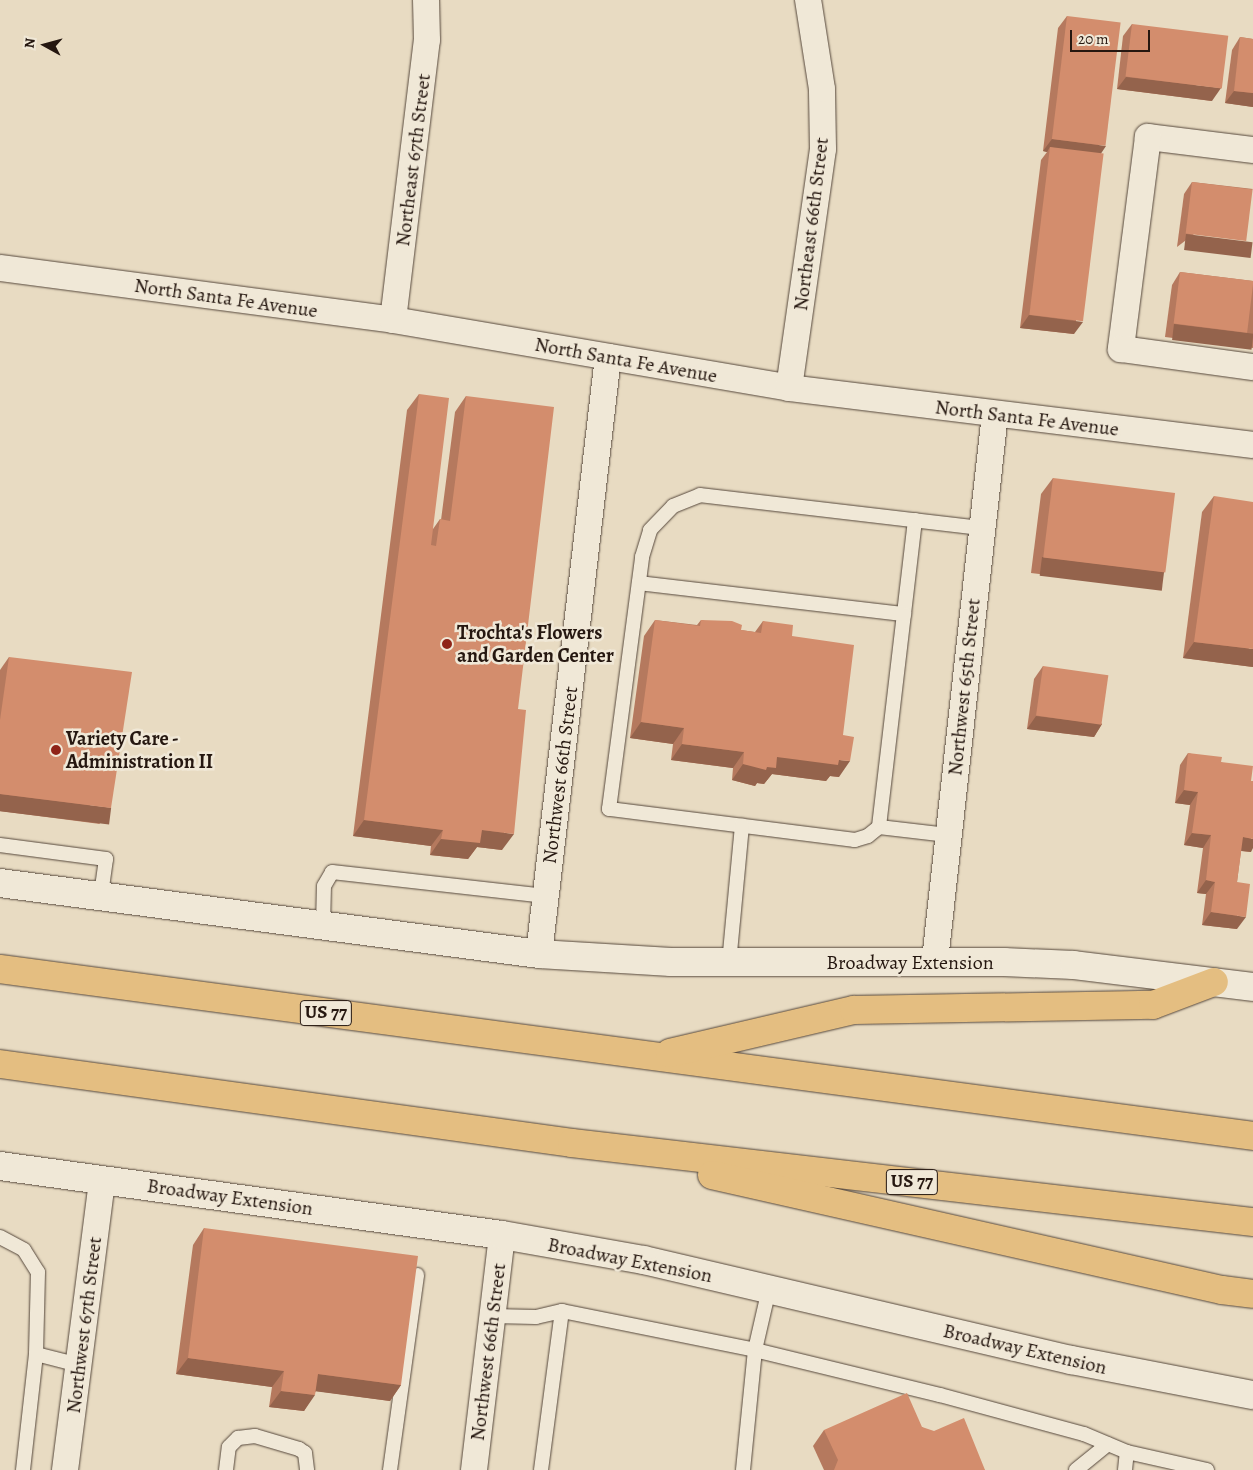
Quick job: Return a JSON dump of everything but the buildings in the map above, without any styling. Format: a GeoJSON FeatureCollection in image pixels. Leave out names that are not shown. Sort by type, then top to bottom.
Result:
{"type":"FeatureCollection","features":[{"type":"Feature","properties":{"kind":"highway","name":"US 77"},"geometry":{"type":"LineString","coordinates":[[0,969],[1253,1136]]}},
{"type":"Feature","properties":{"kind":"highway"},"geometry":{"type":"LineString","coordinates":[[652,1057],[854,1010],[1153,1005],[1214,982]]}},
{"type":"Feature","properties":{"kind":"highway","name":"US 77"},"geometry":{"type":"LineString","coordinates":[[0,1064],[572,1143],[1253,1222]]}},
{"type":"Feature","properties":{"kind":"highway"},"geometry":{"type":"LineString","coordinates":[[572,1143],[1222,1290],[1253,1294]]}},
{"type":"Feature","properties":{"kind":"main road","name":"Broadway Extension"},"geometry":{"type":"LineString","coordinates":[[0,883],[539,954],[729,963],[935,960],[1074,966],[1253,987]]}},
{"type":"Feature","properties":{"kind":"main road","name":"Broadway Extension"},"geometry":{"type":"LineString","coordinates":[[0,1166],[502,1235],[644,1260],[1080,1362],[1253,1395]]}},
{"type":"Feature","properties":{"kind":"street","name":"Northeast 67th Street"},"geometry":{"type":"LineString","coordinates":[[393,320],[427,40],[426,0]]}},
{"type":"Feature","properties":{"kind":"street","name":"Northeast 66th Street"},"geometry":{"type":"LineString","coordinates":[[789,388],[823,149],[822,89],[808,0]]}},
{"type":"Feature","properties":{"kind":"street"},"geometry":{"type":"LineString","coordinates":[[1253,150],[1148,136],[1121,349],[1253,367]]}},
{"type":"Feature","properties":{"kind":"street","name":"North Santa Fe Avenue"},"geometry":{"type":"LineString","coordinates":[[0,268],[393,320],[789,388],[1253,445]]}},
{"type":"Feature","properties":{"kind":"street","name":"Northwest 66th Street"},"geometry":{"type":"LineString","coordinates":[[539,954],[608,357]]}},
{"type":"Feature","properties":{"kind":"street","name":"Northwest 65th Street"},"geometry":{"type":"LineString","coordinates":[[935,960],[995,414]]}},
{"type":"Feature","properties":{"kind":"street","name":"Northwest 67th Street"},"geometry":{"type":"LineString","coordinates":[[65,1470],[102,1180]]}},
{"type":"Feature","properties":{"kind":"street","name":"Northwest 66th Street"},"geometry":{"type":"LineString","coordinates":[[474,1470],[502,1235]]}},
{"type":"Feature","properties":{"kind":"lane"},"geometry":{"type":"LineString","coordinates":[[915,520],[879,827],[868,836],[855,840],[609,809],[639,583],[650,530],[673,506],[700,495],[915,520],[982,528]]}},
{"type":"Feature","properties":{"kind":"lane"},"geometry":{"type":"LineString","coordinates":[[639,583],[904,614]]}},
{"type":"Feature","properties":{"kind":"lane"},"geometry":{"type":"LineString","coordinates":[[729,963],[742,826]]}},
{"type":"Feature","properties":{"kind":"lane"},"geometry":{"type":"LineString","coordinates":[[879,827],[948,835]]}},
{"type":"Feature","properties":{"kind":"lane"},"geometry":{"type":"LineString","coordinates":[[0,845],[106,859],[101,896]]}},
{"type":"Feature","properties":{"kind":"lane"},"geometry":{"type":"LineString","coordinates":[[323,926],[324,886],[332,872],[546,896]]}},
{"type":"Feature","properties":{"kind":"lane"},"geometry":{"type":"LineString","coordinates":[[0,1237],[24,1250],[38,1272],[36,1354],[23,1470]]}},
{"type":"Feature","properties":{"kind":"lane"},"geometry":{"type":"LineString","coordinates":[[390,1470],[417,1275]]}},
{"type":"Feature","properties":{"kind":"lane"},"geometry":{"type":"LineString","coordinates":[[743,1470],[755,1350],[769,1289]]}},
{"type":"Feature","properties":{"kind":"lane"},"geometry":{"type":"LineString","coordinates":[[541,1470],[562,1311]]}},
{"type":"Feature","properties":{"kind":"lane"},"geometry":{"type":"LineString","coordinates":[[492,1316],[536,1317],[562,1311],[755,1350],[940,1395],[1084,1434],[1128,1452],[1207,1470]]}},
{"type":"Feature","properties":{"kind":"lane"},"geometry":{"type":"LineString","coordinates":[[36,1354],[79,1365]]}},
{"type":"Feature","properties":{"kind":"lane"},"geometry":{"type":"LineString","coordinates":[[226,1470],[229,1447],[238,1438],[255,1436],[299,1449],[306,1453],[307,1470]]}},
{"type":"Feature","properties":{"kind":"lane"},"geometry":{"type":"LineString","coordinates":[[1076,1470],[1108,1444]]}},
{"type":"Feature","properties":{"kind":"lane"},"geometry":{"type":"LineString","coordinates":[[1125,1470],[1128,1452]]}},
{"type":"Feature","properties":{"kind":"place","name":"Trochta's Flowers and Garden Center"},"geometry":{"type":"Point","coordinates":[447,644]}},
{"type":"Feature","properties":{"kind":"place","name":"Variety Care - Administration II"},"geometry":{"type":"Point","coordinates":[56,750]}}]}
